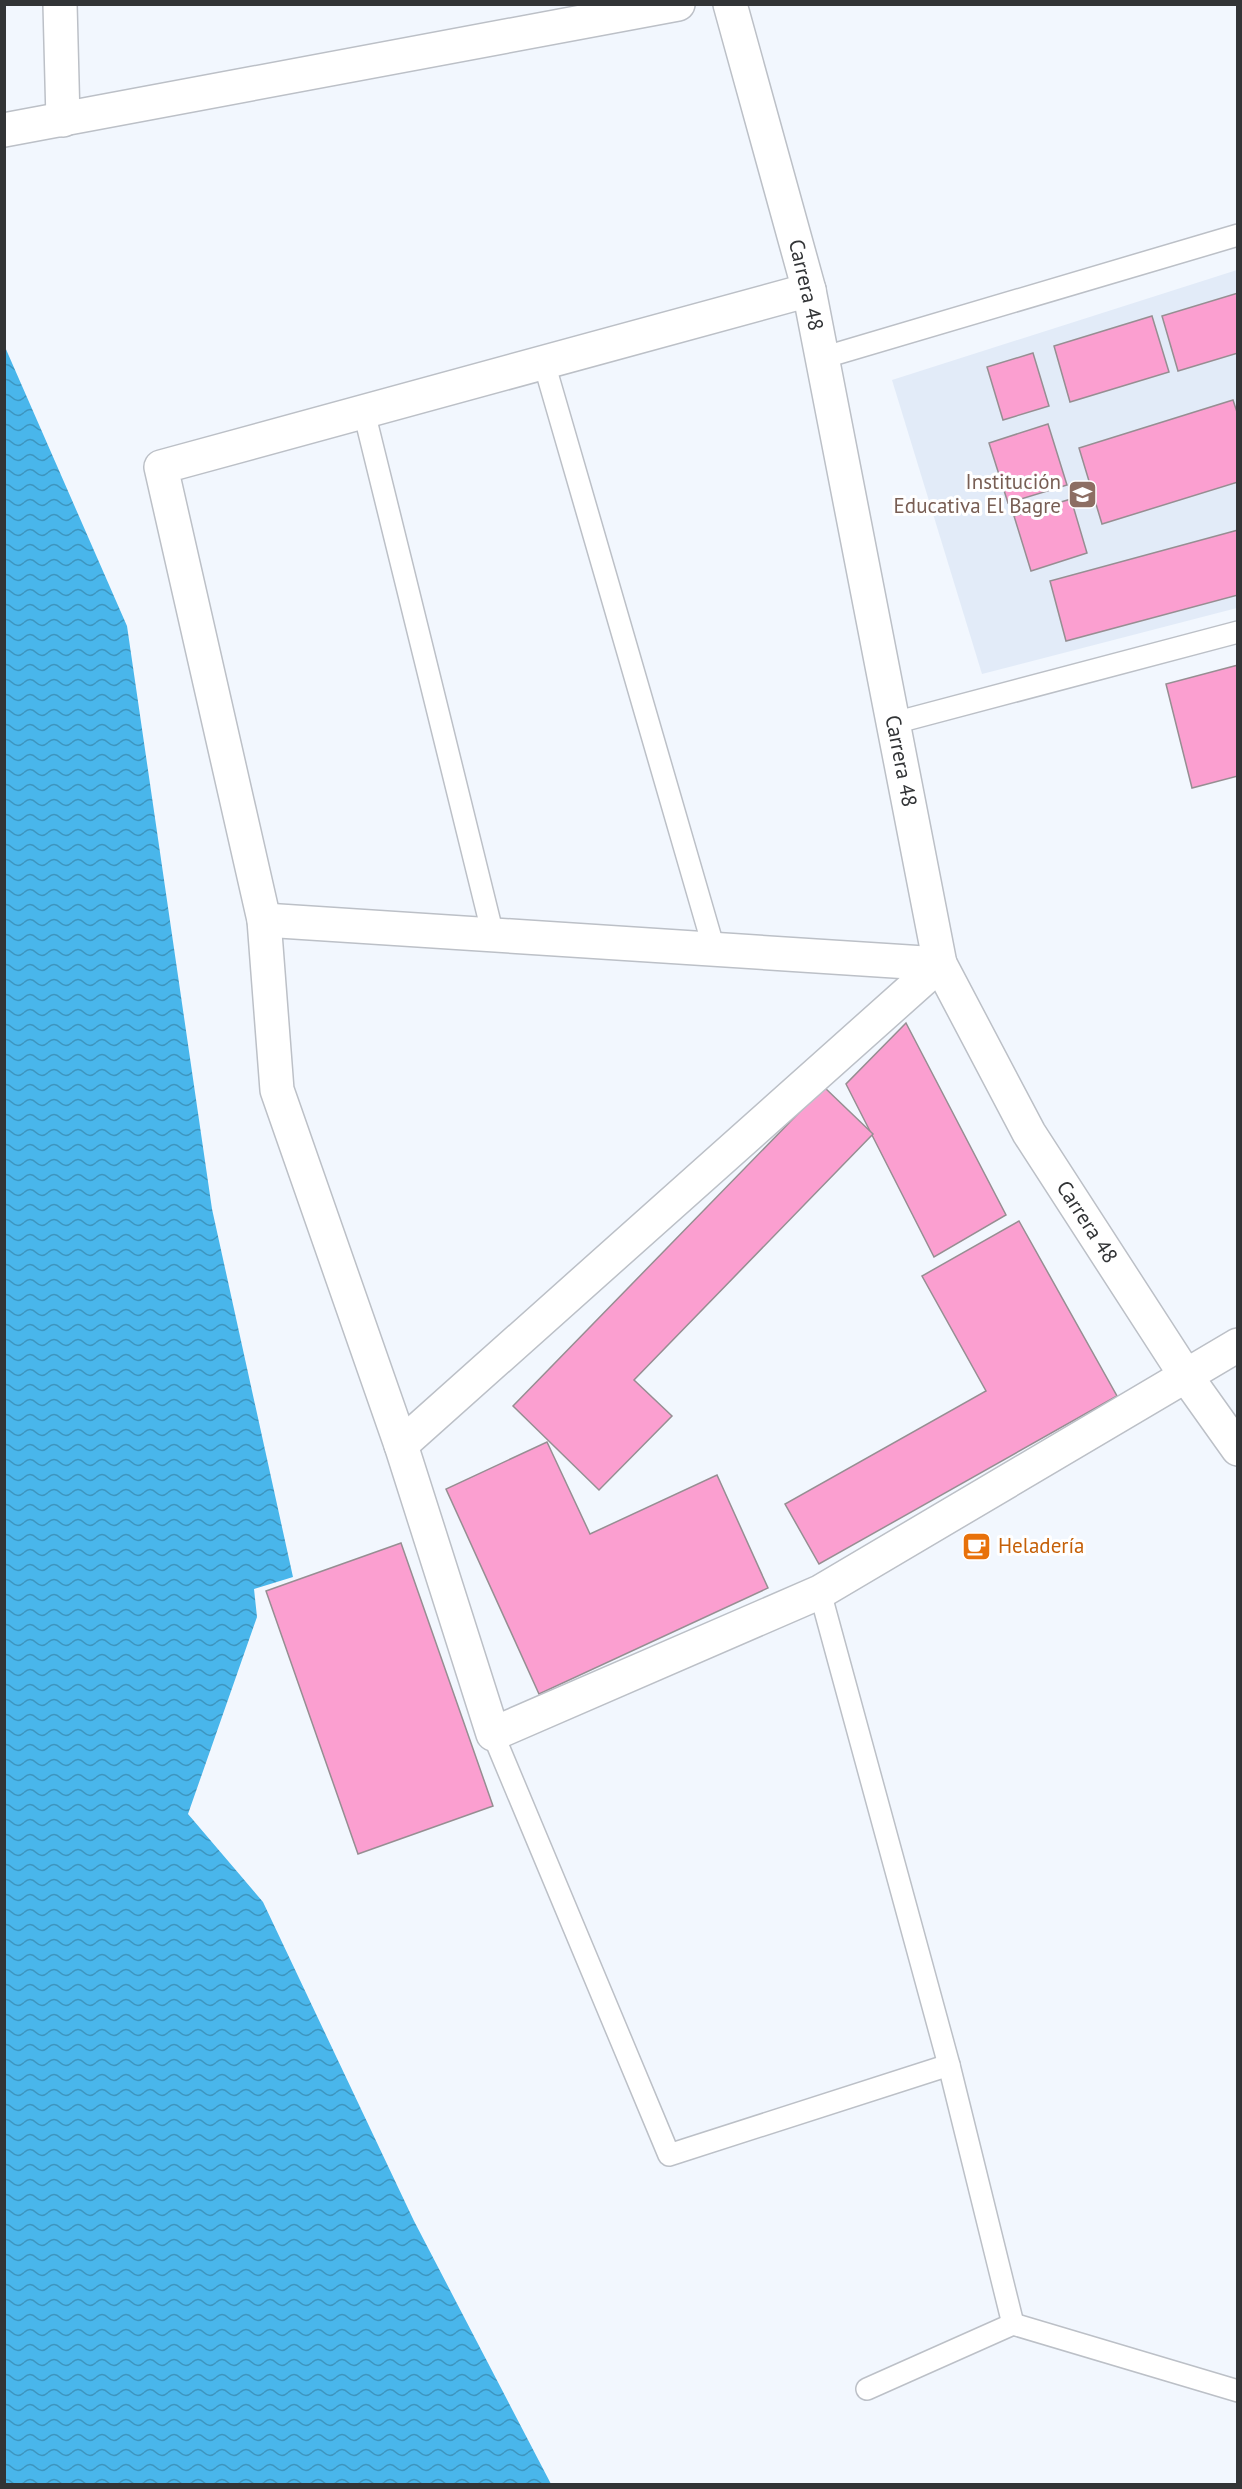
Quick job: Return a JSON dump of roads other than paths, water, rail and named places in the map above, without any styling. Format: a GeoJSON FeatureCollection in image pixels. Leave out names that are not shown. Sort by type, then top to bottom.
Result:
{"type":"FeatureCollection","features":[{"type":"Feature","properties":{"kind":"street"},"geometry":{"type":"LineString","coordinates":[[60,4],[63,120]]}},
{"type":"Feature","properties":{"kind":"street"},"geometry":{"type":"LineString","coordinates":[[4,130],[678,4]]}},
{"type":"Feature","properties":{"kind":"street","name":"Carrera 48"},"geometry":{"type":"LineString","coordinates":[[730,4],[809,290],[940,964],[1029,1132],[1186,1376],[1238,1449]]}},
{"type":"Feature","properties":{"kind":"street"},"geometry":{"type":"LineString","coordinates":[[809,290],[161,467],[264,920],[277,1090],[401,1445],[493,1734],[820,1592],[1238,1345]]}},
{"type":"Feature","properties":{"kind":"street"},"geometry":{"type":"LineString","coordinates":[[264,920],[940,964]]}},
{"type":"Feature","properties":{"kind":"street"},"geometry":{"type":"LineString","coordinates":[[401,1445],[940,964]]}},
{"type":"Feature","properties":{"kind":"lane"},"geometry":{"type":"LineString","coordinates":[[822,358],[1238,236]]}},
{"type":"Feature","properties":{"kind":"lane"},"geometry":{"type":"LineString","coordinates":[[544,363],[714,949]]}},
{"type":"Feature","properties":{"kind":"lane"},"geometry":{"type":"LineString","coordinates":[[364,412],[494,935]]}},
{"type":"Feature","properties":{"kind":"lane"},"geometry":{"type":"LineString","coordinates":[[894,723],[1238,632]]}},
{"type":"Feature","properties":{"kind":"lane"},"geometry":{"type":"LineString","coordinates":[[820,1592],[950,2065],[1014,2324]]}},
{"type":"Feature","properties":{"kind":"lane"},"geometry":{"type":"LineString","coordinates":[[493,1734],[669,2155],[950,2065]]}},
{"type":"Feature","properties":{"kind":"lane"},"geometry":{"type":"LineString","coordinates":[[867,2389],[1014,2324],[1238,2391]]}},
{"type":"Feature","properties":{"kind":"water"},"geometry":{"type":"Polygon","coordinates":[[[5,347],[127,626],[212,1209],[293,1577],[254,1589],[257,1617],[188,1814],[263,1902],[414,2221],[551,2484],[5,2484],[5,347]]]}},
{"type":"Feature","properties":{"kind":"place","name":"Institución Educativa El Bagre"},"geometry":{"type":"Point","coordinates":[1082,494]}},
{"type":"Feature","properties":{"kind":"place","name":"Heladería"},"geometry":{"type":"Point","coordinates":[977,1546]}}]}
